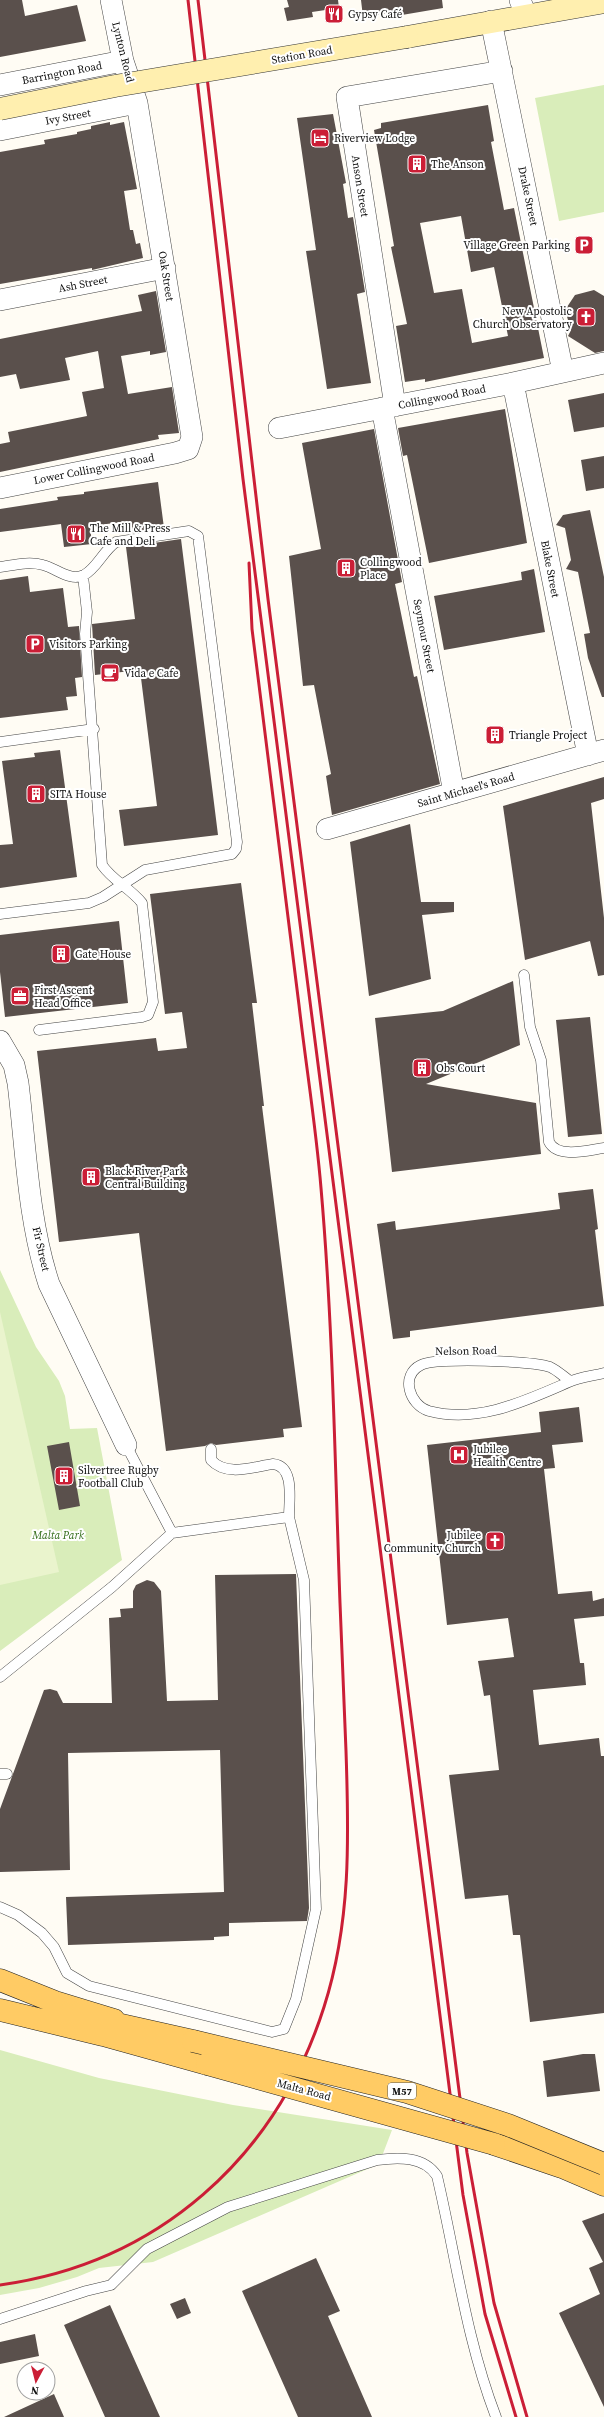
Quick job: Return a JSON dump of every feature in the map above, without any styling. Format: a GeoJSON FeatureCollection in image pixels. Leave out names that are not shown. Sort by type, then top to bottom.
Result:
{"type":"FeatureCollection","features":[{"type":"Feature","properties":{"kind":"main road","name":"Station Road"},"geometry":{"type":"LineString","coordinates":[[0,108],[115,86],[407,37],[491,21],[523,7],[604,2]]}},
{"type":"Feature","properties":{"kind":"main road"},"geometry":{"type":"LineString","coordinates":[[0,1980],[55,2002],[138,2027]]}},
{"type":"Feature","properties":{"kind":"main road","name":"Malta Road"},"geometry":{"type":"LineString","coordinates":[[0,1998],[74,2016],[138,2027],[415,2095],[508,2125],[604,2164]]}},
{"type":"Feature","properties":{"kind":"main road","name":"Malta Road"},"geometry":{"type":"LineString","coordinates":[[0,2010],[49,2021],[461,2133],[562,2167],[604,2185]]}},
{"type":"Feature","properties":{"kind":"street","name":"Lynton Road"},"geometry":{"type":"LineString","coordinates":[[111,0],[123,61],[136,103]]}},
{"type":"Feature","properties":{"kind":"street","name":"Drake Street"},"geometry":{"type":"LineString","coordinates":[[491,21],[562,372]]}},
{"type":"Feature","properties":{"kind":"street","name":"Barrington Road"},"geometry":{"type":"LineString","coordinates":[[0,85],[123,61]]}},
{"type":"Feature","properties":{"kind":"street","name":"Anson Street"},"geometry":{"type":"LineString","coordinates":[[388,407],[347,97],[502,71]]}},
{"type":"Feature","properties":{"kind":"street","name":"Ivy Street"},"geometry":{"type":"LineString","coordinates":[[0,130],[136,103]]}},
{"type":"Feature","properties":{"kind":"street","name":"Oak Street"},"geometry":{"type":"LineString","coordinates":[[136,103],[165,268],[192,437],[188,449]]}},
{"type":"Feature","properties":{"kind":"street","name":"Ash Street"},"geometry":{"type":"LineString","coordinates":[[0,300],[165,268]]}},
{"type":"Feature","properties":{"kind":"street","name":"Collingwood Road"},"geometry":{"type":"LineString","coordinates":[[279,428],[513,383],[604,363]]}},
{"type":"Feature","properties":{"kind":"street","name":"Blake Street"},"geometry":{"type":"LineString","coordinates":[[513,383],[596,753]]}},
{"type":"Feature","properties":{"kind":"street","name":"Seymour Street"},"geometry":{"type":"LineString","coordinates":[[388,407],[454,793]]}},
{"type":"Feature","properties":{"kind":"street","name":"Lower Collingwood Road"},"geometry":{"type":"LineString","coordinates":[[0,488],[188,449]]}},
{"type":"Feature","properties":{"kind":"street","name":"Saint Michael's Road"},"geometry":{"type":"LineString","coordinates":[[327,829],[596,753]]}},
{"type":"Feature","properties":{"kind":"street","name":"Fir Street"},"geometry":{"type":"LineString","coordinates":[[0,1041],[14,1065],[18,1082],[41,1260],[49,1284],[126,1445]]}},
{"type":"Feature","properties":{"kind":"lane"},"geometry":{"type":"LineString","coordinates":[[0,567],[27,563],[43,565],[74,577],[83,576],[90,571],[106,548],[116,542],[189,531],[198,536],[200,541],[236,849],[232,854],[226,857],[145,870],[103,897],[89,903],[0,914]]}},
{"type":"Feature","properties":{"kind":"lane"},"geometry":{"type":"LineString","coordinates":[[39,1030],[142,1017],[148,1015],[152,1009],[142,903],[134,893],[109,876],[102,865],[94,729],[86,643],[87,612],[83,576]]}},
{"type":"Feature","properties":{"kind":"lane"},"geometry":{"type":"LineString","coordinates":[[0,742],[94,729]]}},
{"type":"Feature","properties":{"kind":"lane"},"geometry":{"type":"LineString","coordinates":[[524,975],[530,1027],[541,1060],[549,1142],[559,1151],[604,1148]]}},
{"type":"Feature","properties":{"kind":"lane","name":"Nelson Road"},"geometry":{"type":"LineString","coordinates":[[570,1381],[551,1368],[529,1362],[439,1362],[422,1364],[412,1371],[409,1380],[410,1394],[417,1404],[428,1411],[444,1414],[476,1413],[508,1408],[570,1381],[604,1373]]}},
{"type":"Feature","properties":{"kind":"lane"},"geometry":{"type":"LineString","coordinates":[[126,1445],[172,1533]]}},
{"type":"Feature","properties":{"kind":"lane"},"geometry":{"type":"LineString","coordinates":[[0,1907],[18,1915],[42,1933],[54,1947],[68,1973],[89,1986],[272,2032],[284,2028],[296,1999],[316,1909],[304,1580],[289,1517],[288,1476],[286,1469],[280,1464],[229,1470],[219,1468],[212,1460],[211,1449]]}},
{"type":"Feature","properties":{"kind":"lane"},"geometry":{"type":"LineString","coordinates":[[0,1678],[112,1587],[172,1533],[289,1517]]}},
{"type":"Feature","properties":{"kind":"lane"},"geometry":{"type":"LineString","coordinates":[[0,2319],[86,2291],[111,2285],[147,2249],[228,2207],[376,2160],[401,2159],[418,2161],[429,2166],[437,2176],[465,2313],[478,2365],[496,2417]]}},
{"type":"Feature","properties":{"kind":"green space"},"geometry":{"type":"Polygon","coordinates":[[[604,85],[604,212],[559,221],[535,98],[604,85]]]}},
{"type":"Feature","properties":{"kind":"green space","name":"Malta Park"},"geometry":{"type":"Polygon","coordinates":[[[0,1270],[36,1347],[59,1381],[65,1396],[70,1429],[97,1428],[122,1560],[0,1651],[0,1270]]]}},
{"type":"Feature","properties":{"kind":"green space"},"geometry":{"type":"Polygon","coordinates":[[[0,1312],[59,1572],[0,1585],[0,1312]]]}},
{"type":"Feature","properties":{"kind":"green space"},"geometry":{"type":"Polygon","coordinates":[[[0,2050],[99,2078],[233,2105],[392,2130],[379,2164],[153,2262],[99,2268],[77,2277],[39,2288],[0,2295],[0,2050]]]}},
{"type":"Feature","properties":{"kind":"building"},"geometry":{"type":"Polygon","coordinates":[[[0,0],[22,0],[25,16],[77,5],[86,41],[0,57],[0,0]]]}},
{"type":"Feature","properties":{"kind":"building"},"geometry":{"type":"Polygon","coordinates":[[[287,0],[338,0],[339,8],[312,12],[313,17],[287,21],[284,8],[289,7],[287,0]]]}},
{"type":"Feature","properties":{"kind":"building"},"geometry":{"type":"Polygon","coordinates":[[[361,0],[442,0],[443,8],[396,16],[395,12],[363,17],[361,0]]]}},
{"type":"Feature","properties":{"kind":"building"},"geometry":{"type":"Polygon","coordinates":[[[488,105],[494,141],[491,142],[504,210],[514,208],[544,358],[425,382],[425,379],[405,382],[396,326],[407,324],[391,247],[394,246],[374,130],[381,128],[381,123],[488,105]],[[461,216],[420,223],[434,293],[462,289],[472,343],[508,336],[494,267],[471,272],[461,216]]]}},
{"type":"Feature","properties":{"kind":"building"},"geometry":{"type":"Polygon","coordinates":[[[333,114],[346,183],[343,184],[348,218],[353,217],[365,292],[357,294],[371,383],[327,389],[306,251],[316,250],[297,118],[333,114]]]}},
{"type":"Feature","properties":{"kind":"building"},"geometry":{"type":"Polygon","coordinates":[[[110,122],[110,125],[124,122],[137,189],[124,191],[130,230],[133,230],[136,244],[140,243],[143,258],[92,270],[92,268],[0,284],[0,152],[45,144],[44,140],[77,134],[77,132],[91,129],[91,126],[110,122]]]}},
{"type":"Feature","properties":{"kind":"building","name":"New Apostolic Church Observatory"},"geometry":{"type":"Polygon","coordinates":[[[594,290],[604,296],[604,351],[595,353],[568,336],[571,330],[565,310],[575,295],[594,290]]]}},
{"type":"Feature","properties":{"kind":"building"},"geometry":{"type":"Polygon","coordinates":[[[156,291],[166,352],[150,355],[150,351],[121,356],[128,394],[172,387],[179,433],[158,435],[159,439],[0,472],[0,444],[10,442],[8,432],[87,416],[82,392],[104,388],[98,351],[65,358],[70,380],[20,389],[16,374],[0,377],[0,339],[142,311],[138,295],[156,291]]]}},
{"type":"Feature","properties":{"kind":"building"},"geometry":{"type":"Polygon","coordinates":[[[604,393],[604,427],[574,432],[568,400],[604,393]]]}},
{"type":"Feature","properties":{"kind":"building"},"geometry":{"type":"Polygon","coordinates":[[[505,409],[527,543],[429,563],[407,455],[403,456],[398,428],[505,409]]]}},
{"type":"Feature","properties":{"kind":"building"},"geometry":{"type":"Polygon","coordinates":[[[374,429],[402,582],[395,584],[414,677],[417,676],[440,784],[332,815],[326,776],[331,774],[314,685],[303,686],[289,556],[321,549],[302,443],[374,429]]]}},
{"type":"Feature","properties":{"kind":"building"},"geometry":{"type":"Polygon","coordinates":[[[604,456],[604,488],[586,491],[581,460],[604,456]]]}},
{"type":"Feature","properties":{"kind":"building"},"geometry":{"type":"Polygon","coordinates":[[[158,482],[164,528],[124,534],[123,522],[90,526],[92,544],[64,547],[61,524],[0,532],[0,509],[58,500],[57,497],[84,494],[84,492],[158,482]]]}},
{"type":"Feature","properties":{"kind":"building"},"geometry":{"type":"Polygon","coordinates":[[[590,510],[604,577],[604,697],[602,697],[588,658],[584,634],[590,633],[578,572],[566,569],[571,560],[565,528],[556,525],[563,515],[590,510]]]}},
{"type":"Feature","properties":{"kind":"building"},"geometry":{"type":"Polygon","coordinates":[[[181,539],[218,835],[124,846],[119,810],[157,806],[140,670],[95,675],[92,624],[135,619],[126,547],[181,539]]]}},
{"type":"Feature","properties":{"kind":"building"},"geometry":{"type":"Polygon","coordinates":[[[534,569],[545,632],[444,650],[434,596],[522,580],[521,572],[534,569]]]}},
{"type":"Feature","properties":{"kind":"building","name":"Visitors Parking"},"geometry":{"type":"Polygon","coordinates":[[[28,576],[30,592],[63,588],[68,627],[79,626],[82,677],[75,678],[77,696],[66,697],[68,710],[0,718],[0,580],[28,576]]]}},
{"type":"Feature","properties":{"kind":"building","name":"SITA House"},"geometry":{"type":"Polygon","coordinates":[[[60,750],[77,877],[0,888],[0,845],[13,844],[2,761],[35,757],[34,753],[60,750]]]}},
{"type":"Feature","properties":{"kind":"building"},"geometry":{"type":"Polygon","coordinates":[[[604,777],[604,799],[591,803],[604,918],[604,975],[598,976],[590,941],[525,960],[503,806],[604,777]]]}},
{"type":"Feature","properties":{"kind":"building"},"geometry":{"type":"Polygon","coordinates":[[[410,824],[421,902],[454,902],[454,912],[422,915],[431,979],[369,996],[350,842],[410,824]]]}},
{"type":"Feature","properties":{"kind":"building"},"geometry":{"type":"Polygon","coordinates":[[[241,883],[257,1003],[252,1003],[264,1106],[262,1106],[302,1427],[283,1429],[284,1437],[216,1445],[211,1443],[205,1446],[166,1451],[139,1233],[59,1242],[37,1051],[156,1038],[158,1051],[187,1048],[182,1012],[165,1014],[150,894],[241,883]]]}},
{"type":"Feature","properties":{"kind":"building","name":"Gate House"},"geometry":{"type":"Polygon","coordinates":[[[119,921],[128,1003],[5,1017],[0,972],[0,935],[119,921]]]}},
{"type":"Feature","properties":{"kind":"building","name":"Obs Court"},"geometry":{"type":"Polygon","coordinates":[[[513,981],[520,1045],[426,1084],[536,1103],[541,1154],[392,1172],[375,1018],[443,1011],[513,981]]]}},
{"type":"Feature","properties":{"kind":"building"},"geometry":{"type":"Polygon","coordinates":[[[590,1017],[602,1134],[568,1137],[556,1020],[590,1017]]]}},
{"type":"Feature","properties":{"kind":"building"},"geometry":{"type":"Polygon","coordinates":[[[593,1189],[598,1229],[595,1230],[604,1306],[410,1331],[410,1337],[393,1339],[377,1224],[395,1221],[396,1230],[560,1209],[558,1193],[593,1189]]]}},
{"type":"Feature","properties":{"kind":"building"},"geometry":{"type":"Polygon","coordinates":[[[579,1407],[583,1442],[552,1445],[555,1468],[544,1469],[558,1594],[592,1591],[593,1601],[604,1598],[604,1616],[574,1619],[580,1663],[584,1663],[586,1685],[533,1690],[539,1745],[599,1738],[601,1756],[604,1756],[604,2013],[530,2022],[520,1935],[513,1935],[508,1895],[465,1899],[449,1775],[499,1770],[490,1695],[484,1696],[478,1661],[514,1657],[508,1618],[447,1625],[427,1445],[541,1432],[539,1412],[579,1407]]]}},
{"type":"Feature","properties":{"kind":"building","name":"Silvertree Rugby Football Club"},"geometry":{"type":"Polygon","coordinates":[[[69,1442],[80,1506],[59,1510],[47,1446],[69,1442]]]}},
{"type":"Feature","properties":{"kind":"building"},"geometry":{"type":"Polygon","coordinates":[[[296,1574],[309,1908],[307,1921],[229,1923],[229,1936],[214,1937],[214,1940],[68,1945],[66,1897],[224,1892],[220,1750],[68,1753],[70,1870],[0,1872],[0,1809],[44,1690],[50,1689],[57,1691],[63,1703],[112,1703],[109,1618],[121,1617],[120,1609],[133,1608],[133,1591],[136,1585],[147,1580],[154,1582],[161,1591],[167,1701],[218,1700],[215,1575],[296,1574]]]}},
{"type":"Feature","properties":{"kind":"building"},"geometry":{"type":"Polygon","coordinates":[[[583,2054],[595,2054],[600,2091],[547,2097],[543,2061],[583,2054]]]}},
{"type":"Feature","properties":{"kind":"building"},"geometry":{"type":"Polygon","coordinates":[[[604,2213],[604,2407],[559,2313],[600,2294],[589,2268],[603,2262],[582,2221],[604,2213]]]}},
{"type":"Feature","properties":{"kind":"building"},"geometry":{"type":"Polygon","coordinates":[[[316,2258],[340,2311],[328,2316],[372,2417],[298,2417],[242,2291],[316,2258]]]}},
{"type":"Feature","properties":{"kind":"building"},"geometry":{"type":"Polygon","coordinates":[[[185,2298],[191,2313],[177,2319],[170,2304],[185,2298]]]}},
{"type":"Feature","properties":{"kind":"building"},"geometry":{"type":"Polygon","coordinates":[[[110,2305],[160,2417],[105,2417],[64,2325],[110,2305]]]}},
{"type":"Feature","properties":{"kind":"building"},"geometry":{"type":"Polygon","coordinates":[[[35,2334],[39,2356],[0,2364],[0,2342],[35,2334]]]}},
{"type":"Feature","properties":{"kind":"building"},"geometry":{"type":"Polygon","coordinates":[[[56,2399],[64,2417],[4,2417],[39,2401],[56,2401],[56,2399]]]}},
{"type":"Feature","properties":{"kind":"railway"},"geometry":{"type":"LineString","coordinates":[[188,0],[243,479],[463,2195],[485,2314],[516,2417]]}},
{"type":"Feature","properties":{"kind":"railway"},"geometry":{"type":"LineString","coordinates":[[198,0],[268,599],[467,2153],[494,2303],[527,2417]]}},
{"type":"Feature","properties":{"kind":"railway"},"geometry":{"type":"LineString","coordinates":[[0,2285],[57,2273],[111,2254],[159,2227],[203,2194],[242,2156],[275,2111],[303,2061],[324,2007],[333,1975],[344,1912],[348,1816],[333,1396],[325,1240],[316,1142],[252,629],[249,563]]}},
{"type":"Feature","properties":{"kind":"place","name":"Gypsy Café"},"geometry":{"type":"Point","coordinates":[334,14]}},
{"type":"Feature","properties":{"kind":"place","name":"Riverview Lodge"},"geometry":{"type":"Point","coordinates":[320,138]}},
{"type":"Feature","properties":{"kind":"place","name":"The Anson"},"geometry":{"type":"Point","coordinates":[417,164]}},
{"type":"Feature","properties":{"kind":"place","name":"Village Green Parking"},"geometry":{"type":"Point","coordinates":[584,245]}},
{"type":"Feature","properties":{"kind":"place","name":"New Apostolic Church Observatory"},"geometry":{"type":"Point","coordinates":[586,317]}},
{"type":"Feature","properties":{"kind":"place","name":"The Mill & Press Cafe and Deli"},"geometry":{"type":"Point","coordinates":[76,534]}},
{"type":"Feature","properties":{"kind":"place","name":"Collingwood Place"},"geometry":{"type":"Point","coordinates":[346,568]}},
{"type":"Feature","properties":{"kind":"place","name":"Visitors Parking"},"geometry":{"type":"Point","coordinates":[35,644]}},
{"type":"Feature","properties":{"kind":"place","name":"Vida e Cafe"},"geometry":{"type":"Point","coordinates":[110,673]}},
{"type":"Feature","properties":{"kind":"place","name":"Triangle Project"},"geometry":{"type":"Point","coordinates":[495,735]}},
{"type":"Feature","properties":{"kind":"place","name":"SITA House"},"geometry":{"type":"Point","coordinates":[36,794]}},
{"type":"Feature","properties":{"kind":"place","name":"Gate House"},"geometry":{"type":"Point","coordinates":[61,954]}},
{"type":"Feature","properties":{"kind":"place","name":"First Ascent Head Office"},"geometry":{"type":"Point","coordinates":[20,996]}},
{"type":"Feature","properties":{"kind":"place","name":"Obs Court"},"geometry":{"type":"Point","coordinates":[422,1068]}},
{"type":"Feature","properties":{"kind":"place","name":"Black River Park Central Building"},"geometry":{"type":"Point","coordinates":[91,1177]}},
{"type":"Feature","properties":{"kind":"place","name":"Jubilee Health Centre"},"geometry":{"type":"Point","coordinates":[459,1455]}},
{"type":"Feature","properties":{"kind":"place","name":"Silvertree Rugby Football Club"},"geometry":{"type":"Point","coordinates":[64,1476]}},
{"type":"Feature","properties":{"kind":"place","name":"Jubilee Community Church"},"geometry":{"type":"Point","coordinates":[495,1541]}}]}
